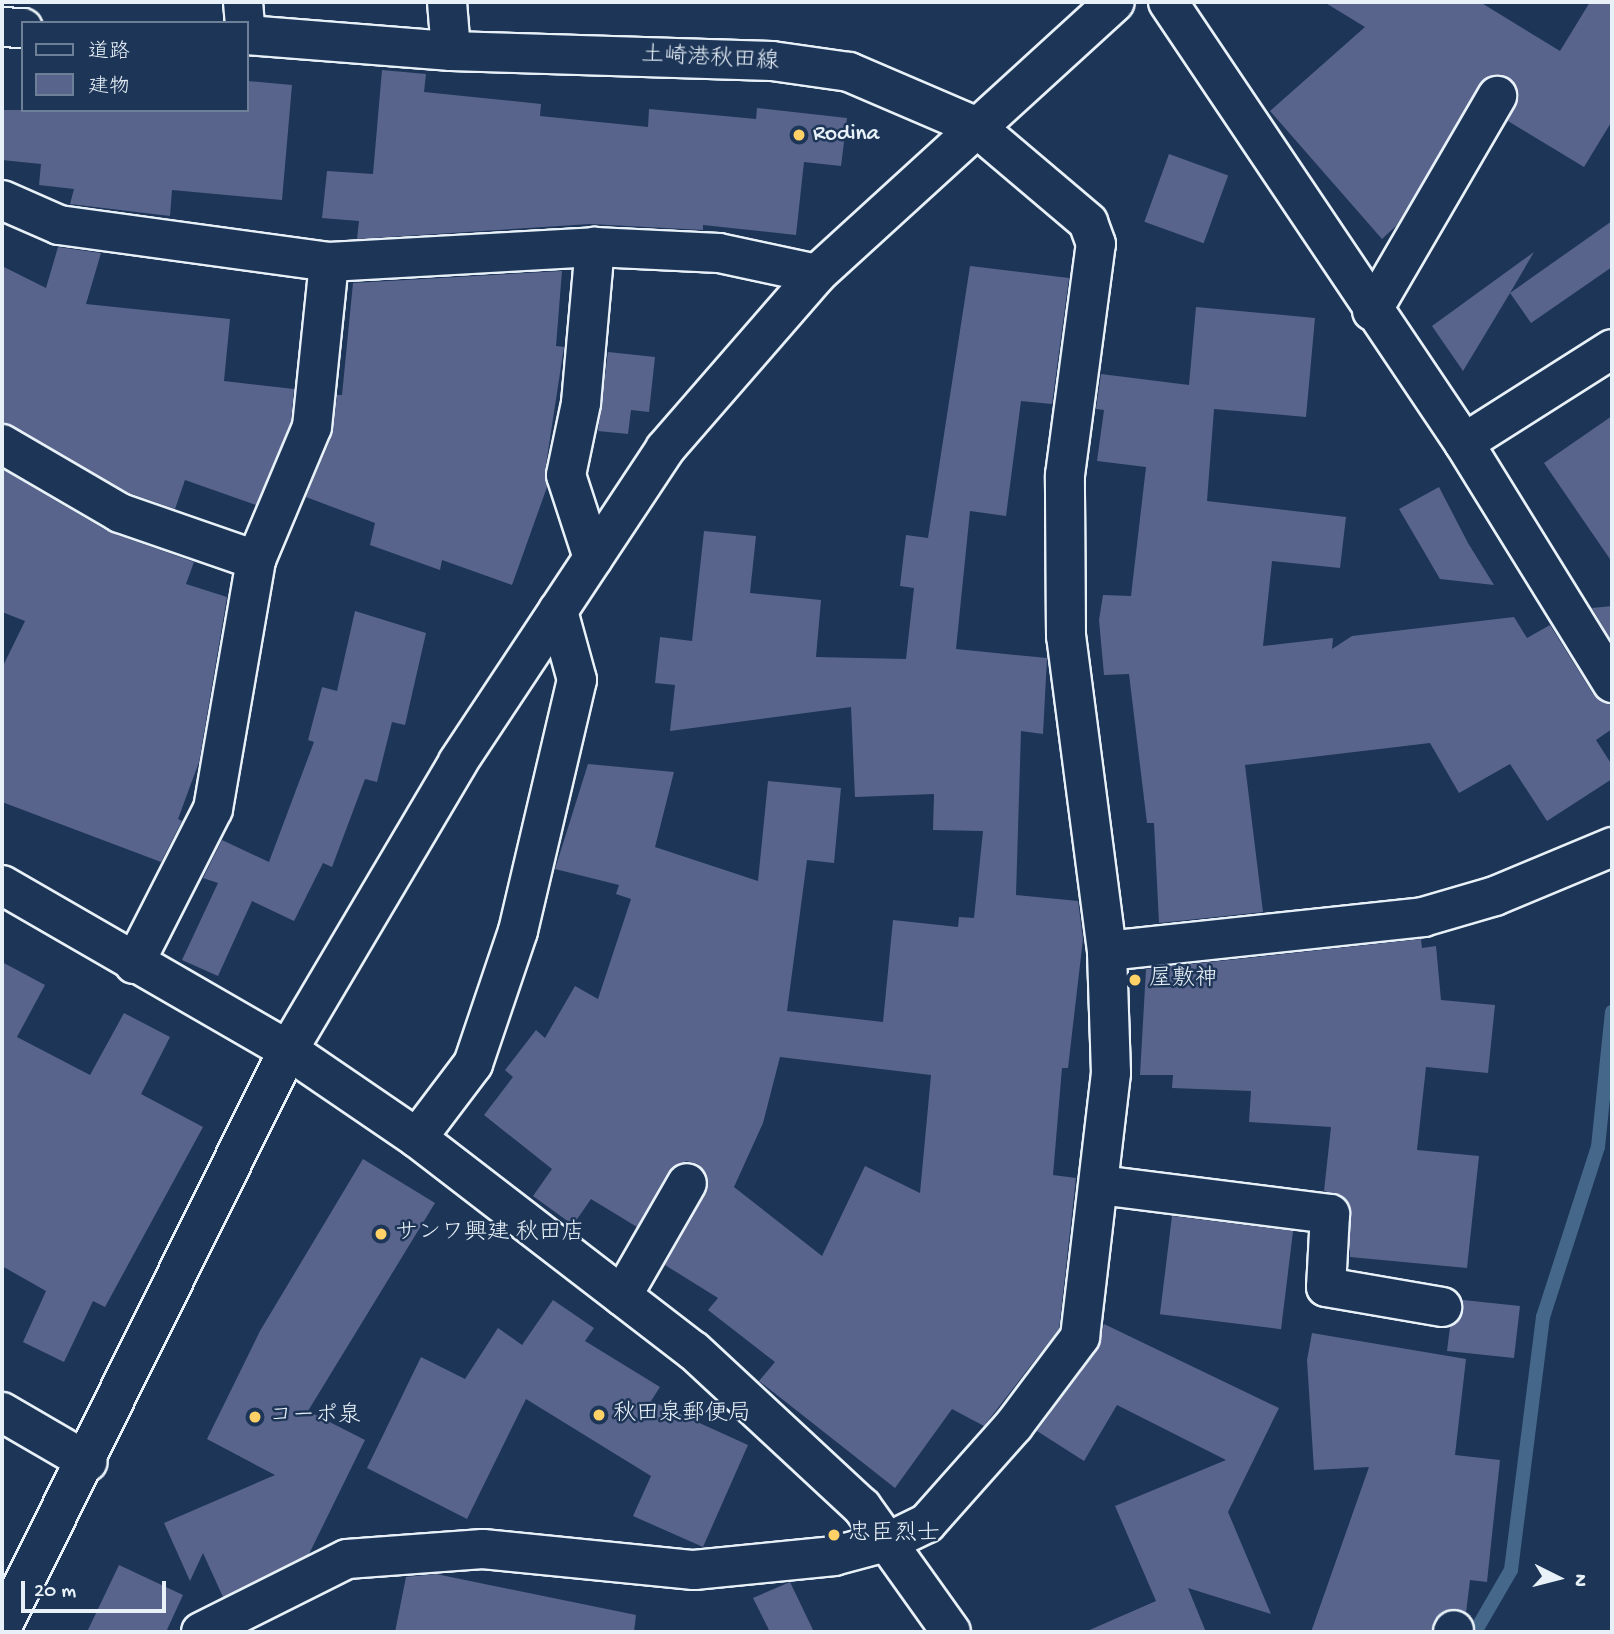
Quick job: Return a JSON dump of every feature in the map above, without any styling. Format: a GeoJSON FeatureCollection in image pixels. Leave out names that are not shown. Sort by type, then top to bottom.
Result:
{"type":"FeatureCollection","features":[{"type":"Feature","properties":{"kind":"street"},"geometry":{"type":"LineString","coordinates":[[243,2],[245,21]]}},
{"type":"Feature","properties":{"kind":"street"},"geometry":{"type":"LineString","coordinates":[[446,2],[451,51]]}},
{"type":"Feature","properties":{"kind":"street"},"geometry":{"type":"LineString","coordinates":[[1168,2],[1371,311],[1464,443],[1612,683]]}},
{"type":"Feature","properties":{"kind":"street"},"geometry":{"type":"LineString","coordinates":[[2,1627],[88,1462],[288,1051],[458,762],[665,449],[817,274],[1099,9]]}},
{"type":"Feature","properties":{"kind":"street"},"geometry":{"type":"LineString","coordinates":[[2,27],[21,27]]}},
{"type":"Feature","properties":{"kind":"street","name":"土崎港秋田線"},"geometry":{"type":"LineString","coordinates":[[218,1627],[347,1559],[483,1549],[694,1570],[834,1556],[890,1541],[927,1523],[1014,1425],[1080,1338],[1111,1073],[1107,951],[1066,636],[1065,475],[1096,244],[1088,222],[975,126],[849,72],[772,61],[451,51],[248,35]]}},
{"type":"Feature","properties":{"kind":"street"},"geometry":{"type":"LineString","coordinates":[[1371,311],[1497,96]]}},
{"type":"Feature","properties":{"kind":"street"},"geometry":{"type":"LineString","coordinates":[[2,200],[60,225],[329,262],[595,247],[719,253],[817,274]]}},
{"type":"Feature","properties":{"kind":"street"},"geometry":{"type":"LineString","coordinates":[[593,558],[566,475],[581,403],[595,247]]}},
{"type":"Feature","properties":{"kind":"street"},"geometry":{"type":"LineString","coordinates":[[134,964],[213,809],[256,560],[312,427],[329,262]]}},
{"type":"Feature","properties":{"kind":"street"},"geometry":{"type":"LineString","coordinates":[[1464,443],[1612,349]]}},
{"type":"Feature","properties":{"kind":"street"},"geometry":{"type":"LineString","coordinates":[[2,444],[120,513],[256,560]]}},
{"type":"Feature","properties":{"kind":"street"},"geometry":{"type":"LineString","coordinates":[[417,1138],[473,1064],[518,931],[577,680],[558,611]]}},
{"type":"Feature","properties":{"kind":"street"},"geometry":{"type":"LineString","coordinates":[[1107,951],[1423,917],[1495,896],[1612,847]]}},
{"type":"Feature","properties":{"kind":"street"},"geometry":{"type":"LineString","coordinates":[[2,885],[288,1051],[417,1138],[622,1296],[776,1422],[890,1541],[951,1632]]}},
{"type":"Feature","properties":{"kind":"street"},"geometry":{"type":"LineString","coordinates":[[622,1296],[687,1183]]}},
{"type":"Feature","properties":{"kind":"street"},"geometry":{"type":"LineString","coordinates":[[1100,1185],[1330,1214],[1326,1287],[1442,1307]]}},
{"type":"Feature","properties":{"kind":"street"},"geometry":{"type":"LineString","coordinates":[[2,1412],[88,1462]]}},
{"type":"Feature","properties":{"kind":"building"},"geometry":{"type":"Polygon","coordinates":[[[1324,2],[1480,2],[1560,51],[1590,2],[1612,2],[1612,121],[1584,167],[1508,121],[1519,97],[1516,86],[1507,77],[1487,77],[1396,226],[1382,239],[1270,111],[1365,27],[1324,2]]]}},
{"type":"Feature","properties":{"kind":"building"},"geometry":{"type":"Polygon","coordinates":[[[382,70],[426,74],[424,92],[541,104],[540,116],[648,127],[649,109],[756,119],[757,108],[847,118],[841,166],[804,162],[796,235],[703,225],[703,230],[590,224],[357,239],[359,221],[322,218],[327,171],[373,174],[382,70]]]}},
{"type":"Feature","properties":{"kind":"building"},"geometry":{"type":"Polygon","coordinates":[[[248,81],[292,85],[282,200],[172,190],[170,216],[70,204],[74,189],[39,185],[41,164],[2,160],[2,110],[248,112],[248,81]]]}},
{"type":"Feature","properties":{"kind":"building"},"geometry":{"type":"Polygon","coordinates":[[[1169,154],[1228,176],[1204,243],[1144,222],[1169,154]]]}},
{"type":"Feature","properties":{"kind":"building"},"geometry":{"type":"Polygon","coordinates":[[[1612,221],[1612,267],[1531,323],[1510,293],[1612,221]]]}},
{"type":"Feature","properties":{"kind":"building"},"geometry":{"type":"Polygon","coordinates":[[[58,247],[101,253],[86,304],[230,319],[224,381],[294,389],[291,422],[256,505],[185,480],[175,509],[129,493],[2,422],[2,266],[46,288],[58,247]]]}},
{"type":"Feature","properties":{"kind":"building"},"geometry":{"type":"Polygon","coordinates":[[[1534,252],[1510,293],[1463,371],[1432,326],[1534,252]]]}},
{"type":"Feature","properties":{"kind":"building"},"geometry":{"type":"Polygon","coordinates":[[[970,266],[1069,278],[1052,404],[1021,401],[1006,516],[970,511],[956,649],[1047,658],[1043,734],[1021,731],[1016,895],[1078,901],[1083,939],[1068,1068],[1062,1068],[1053,1175],[1076,1178],[1059,1329],[984,1426],[952,1409],[895,1488],[759,1381],[775,1362],[708,1310],[718,1298],[665,1265],[706,1193],[706,1173],[698,1164],[686,1161],[668,1172],[637,1227],[591,1199],[573,1225],[533,1196],[552,1169],[484,1115],[513,1077],[505,1070],[536,1030],[545,1038],[575,986],[598,999],[631,899],[616,894],[619,885],[555,869],[588,764],[674,772],[655,847],[758,881],[768,781],[841,788],[834,863],[807,860],[787,1011],[883,1022],[893,920],[958,927],[959,917],[974,918],[983,831],[933,830],[934,794],[855,797],[851,707],[670,731],[675,685],[655,683],[660,637],[692,641],[704,531],[756,536],[750,593],[821,600],[816,657],[906,659],[914,588],[900,586],[906,535],[928,538],[970,266]],[[780,1057],[763,1123],[734,1187],[822,1256],[865,1166],[920,1193],[931,1075],[780,1057]]]}},
{"type":"Feature","properties":{"kind":"building"},"geometry":{"type":"Polygon","coordinates":[[[562,271],[556,346],[564,347],[545,471],[547,487],[512,585],[442,560],[440,570],[370,545],[375,523],[306,497],[332,435],[337,395],[342,395],[353,283],[562,271]]]}},
{"type":"Feature","properties":{"kind":"building"},"geometry":{"type":"Polygon","coordinates":[[[1196,307],[1315,318],[1306,417],[1214,409],[1207,501],[1346,517],[1340,568],[1272,561],[1263,646],[1333,638],[1332,649],[1352,636],[1514,617],[1527,638],[1550,625],[1593,694],[1612,705],[1612,729],[1596,740],[1612,765],[1612,779],[1547,821],[1510,764],[1459,793],[1430,743],[1245,765],[1263,912],[1159,923],[1154,823],[1147,823],[1129,674],[1104,675],[1099,620],[1103,595],[1131,596],[1146,467],[1097,461],[1104,410],[1096,409],[1101,374],[1189,385],[1196,307]]]}},
{"type":"Feature","properties":{"kind":"building"},"geometry":{"type":"Polygon","coordinates":[[[608,352],[655,357],[649,412],[631,410],[628,434],[598,431],[608,352]]]}},
{"type":"Feature","properties":{"kind":"building"},"geometry":{"type":"Polygon","coordinates":[[[1612,416],[1612,562],[1544,463],[1612,416]]]}},
{"type":"Feature","properties":{"kind":"building"},"geometry":{"type":"Polygon","coordinates":[[[2,469],[109,532],[194,562],[186,584],[227,597],[199,762],[178,819],[182,821],[161,862],[2,802],[2,668],[25,621],[2,612],[2,469]]]}},
{"type":"Feature","properties":{"kind":"building"},"geometry":{"type":"Polygon","coordinates":[[[1439,487],[1468,543],[1494,585],[1440,579],[1399,509],[1439,487]]]}},
{"type":"Feature","properties":{"kind":"building"},"geometry":{"type":"Polygon","coordinates":[[[1612,606],[1612,642],[1592,608],[1612,606]]]}},
{"type":"Feature","properties":{"kind":"building"},"geometry":{"type":"Polygon","coordinates":[[[355,611],[426,633],[405,725],[392,722],[377,782],[365,779],[332,867],[323,863],[294,921],[252,901],[218,976],[182,960],[218,883],[203,878],[222,840],[269,862],[314,742],[308,740],[322,687],[337,691],[355,611]]]}},
{"type":"Feature","properties":{"kind":"building"},"geometry":{"type":"Polygon","coordinates":[[[1421,939],[1422,948],[1436,946],[1441,1000],[1495,1005],[1488,1073],[1426,1067],[1417,1150],[1479,1156],[1467,1268],[1350,1257],[1350,1205],[1342,1196],[1324,1191],[1331,1127],[1249,1122],[1251,1091],[1172,1088],[1173,1075],[1140,1075],[1146,969],[1421,939]]]}},
{"type":"Feature","properties":{"kind":"building"},"geometry":{"type":"Polygon","coordinates":[[[2,962],[45,985],[17,1037],[90,1075],[124,1013],[170,1037],[141,1094],[203,1127],[105,1307],[93,1301],[64,1362],[23,1342],[46,1291],[2,1266],[2,962]]]}},
{"type":"Feature","properties":{"kind":"building"},"geometry":{"type":"Polygon","coordinates":[[[363,1159],[435,1203],[308,1411],[365,1440],[309,1554],[223,1597],[203,1553],[190,1581],[164,1523],[275,1475],[207,1439],[260,1331],[363,1159]]]}},
{"type":"Feature","properties":{"kind":"building"},"geometry":{"type":"Polygon","coordinates":[[[1172,1216],[1293,1231],[1281,1329],[1160,1314],[1172,1216]]]}},
{"type":"Feature","properties":{"kind":"building"},"geometry":{"type":"Polygon","coordinates":[[[553,1300],[594,1328],[585,1341],[660,1387],[651,1401],[748,1445],[703,1547],[633,1516],[651,1476],[526,1399],[467,1519],[367,1468],[421,1357],[465,1379],[498,1328],[522,1345],[553,1300]]]}},
{"type":"Feature","properties":{"kind":"building"},"geometry":{"type":"Polygon","coordinates":[[[1463,1300],[1520,1306],[1514,1358],[1447,1351],[1450,1327],[1459,1320],[1463,1300]]]}},
{"type":"Feature","properties":{"kind":"building"},"geometry":{"type":"Polygon","coordinates":[[[1104,1324],[1279,1408],[1228,1512],[1271,1614],[1188,1588],[1206,1632],[1085,1632],[1156,1601],[1115,1506],[1226,1460],[1117,1405],[1084,1461],[1037,1431],[1097,1350],[1104,1324]]]}},
{"type":"Feature","properties":{"kind":"building"},"geometry":{"type":"Polygon","coordinates":[[[1312,1333],[1466,1359],[1455,1455],[1500,1460],[1487,1582],[1470,1580],[1466,1613],[1443,1611],[1431,1632],[1311,1632],[1369,1467],[1314,1470],[1307,1360],[1312,1333]]]}},
{"type":"Feature","properties":{"kind":"building"},"geometry":{"type":"Polygon","coordinates":[[[119,1565],[183,1595],[166,1632],[87,1632],[119,1565]]]}},
{"type":"Feature","properties":{"kind":"building"},"geometry":{"type":"Polygon","coordinates":[[[436,1574],[636,1615],[634,1632],[395,1632],[406,1577],[436,1574]]]}},
{"type":"Feature","properties":{"kind":"building"},"geometry":{"type":"Polygon","coordinates":[[[790,1582],[814,1632],[770,1632],[753,1598],[790,1582]]]}},
{"type":"Feature","properties":{"kind":"waterway"},"geometry":{"type":"LineString","coordinates":[[1475,1632],[1511,1570],[1543,1317],[1598,1147],[1612,1012]]}},
{"type":"Feature","properties":{"kind":"place","name":"Rodina"},"geometry":{"type":"Point","coordinates":[799,135]}},
{"type":"Feature","properties":{"kind":"place","name":"屋敷神"},"geometry":{"type":"Point","coordinates":[1135,980]}},
{"type":"Feature","properties":{"kind":"place","name":"サンワ興建 秋田店"},"geometry":{"type":"Point","coordinates":[381,1234]}},
{"type":"Feature","properties":{"kind":"place","name":"秋田泉郵便局"},"geometry":{"type":"Point","coordinates":[599,1415]}},
{"type":"Feature","properties":{"kind":"place","name":"コーポ泉"},"geometry":{"type":"Point","coordinates":[255,1417]}},
{"type":"Feature","properties":{"kind":"place","name":"忠臣烈士"},"geometry":{"type":"Point","coordinates":[834,1535]}}]}
